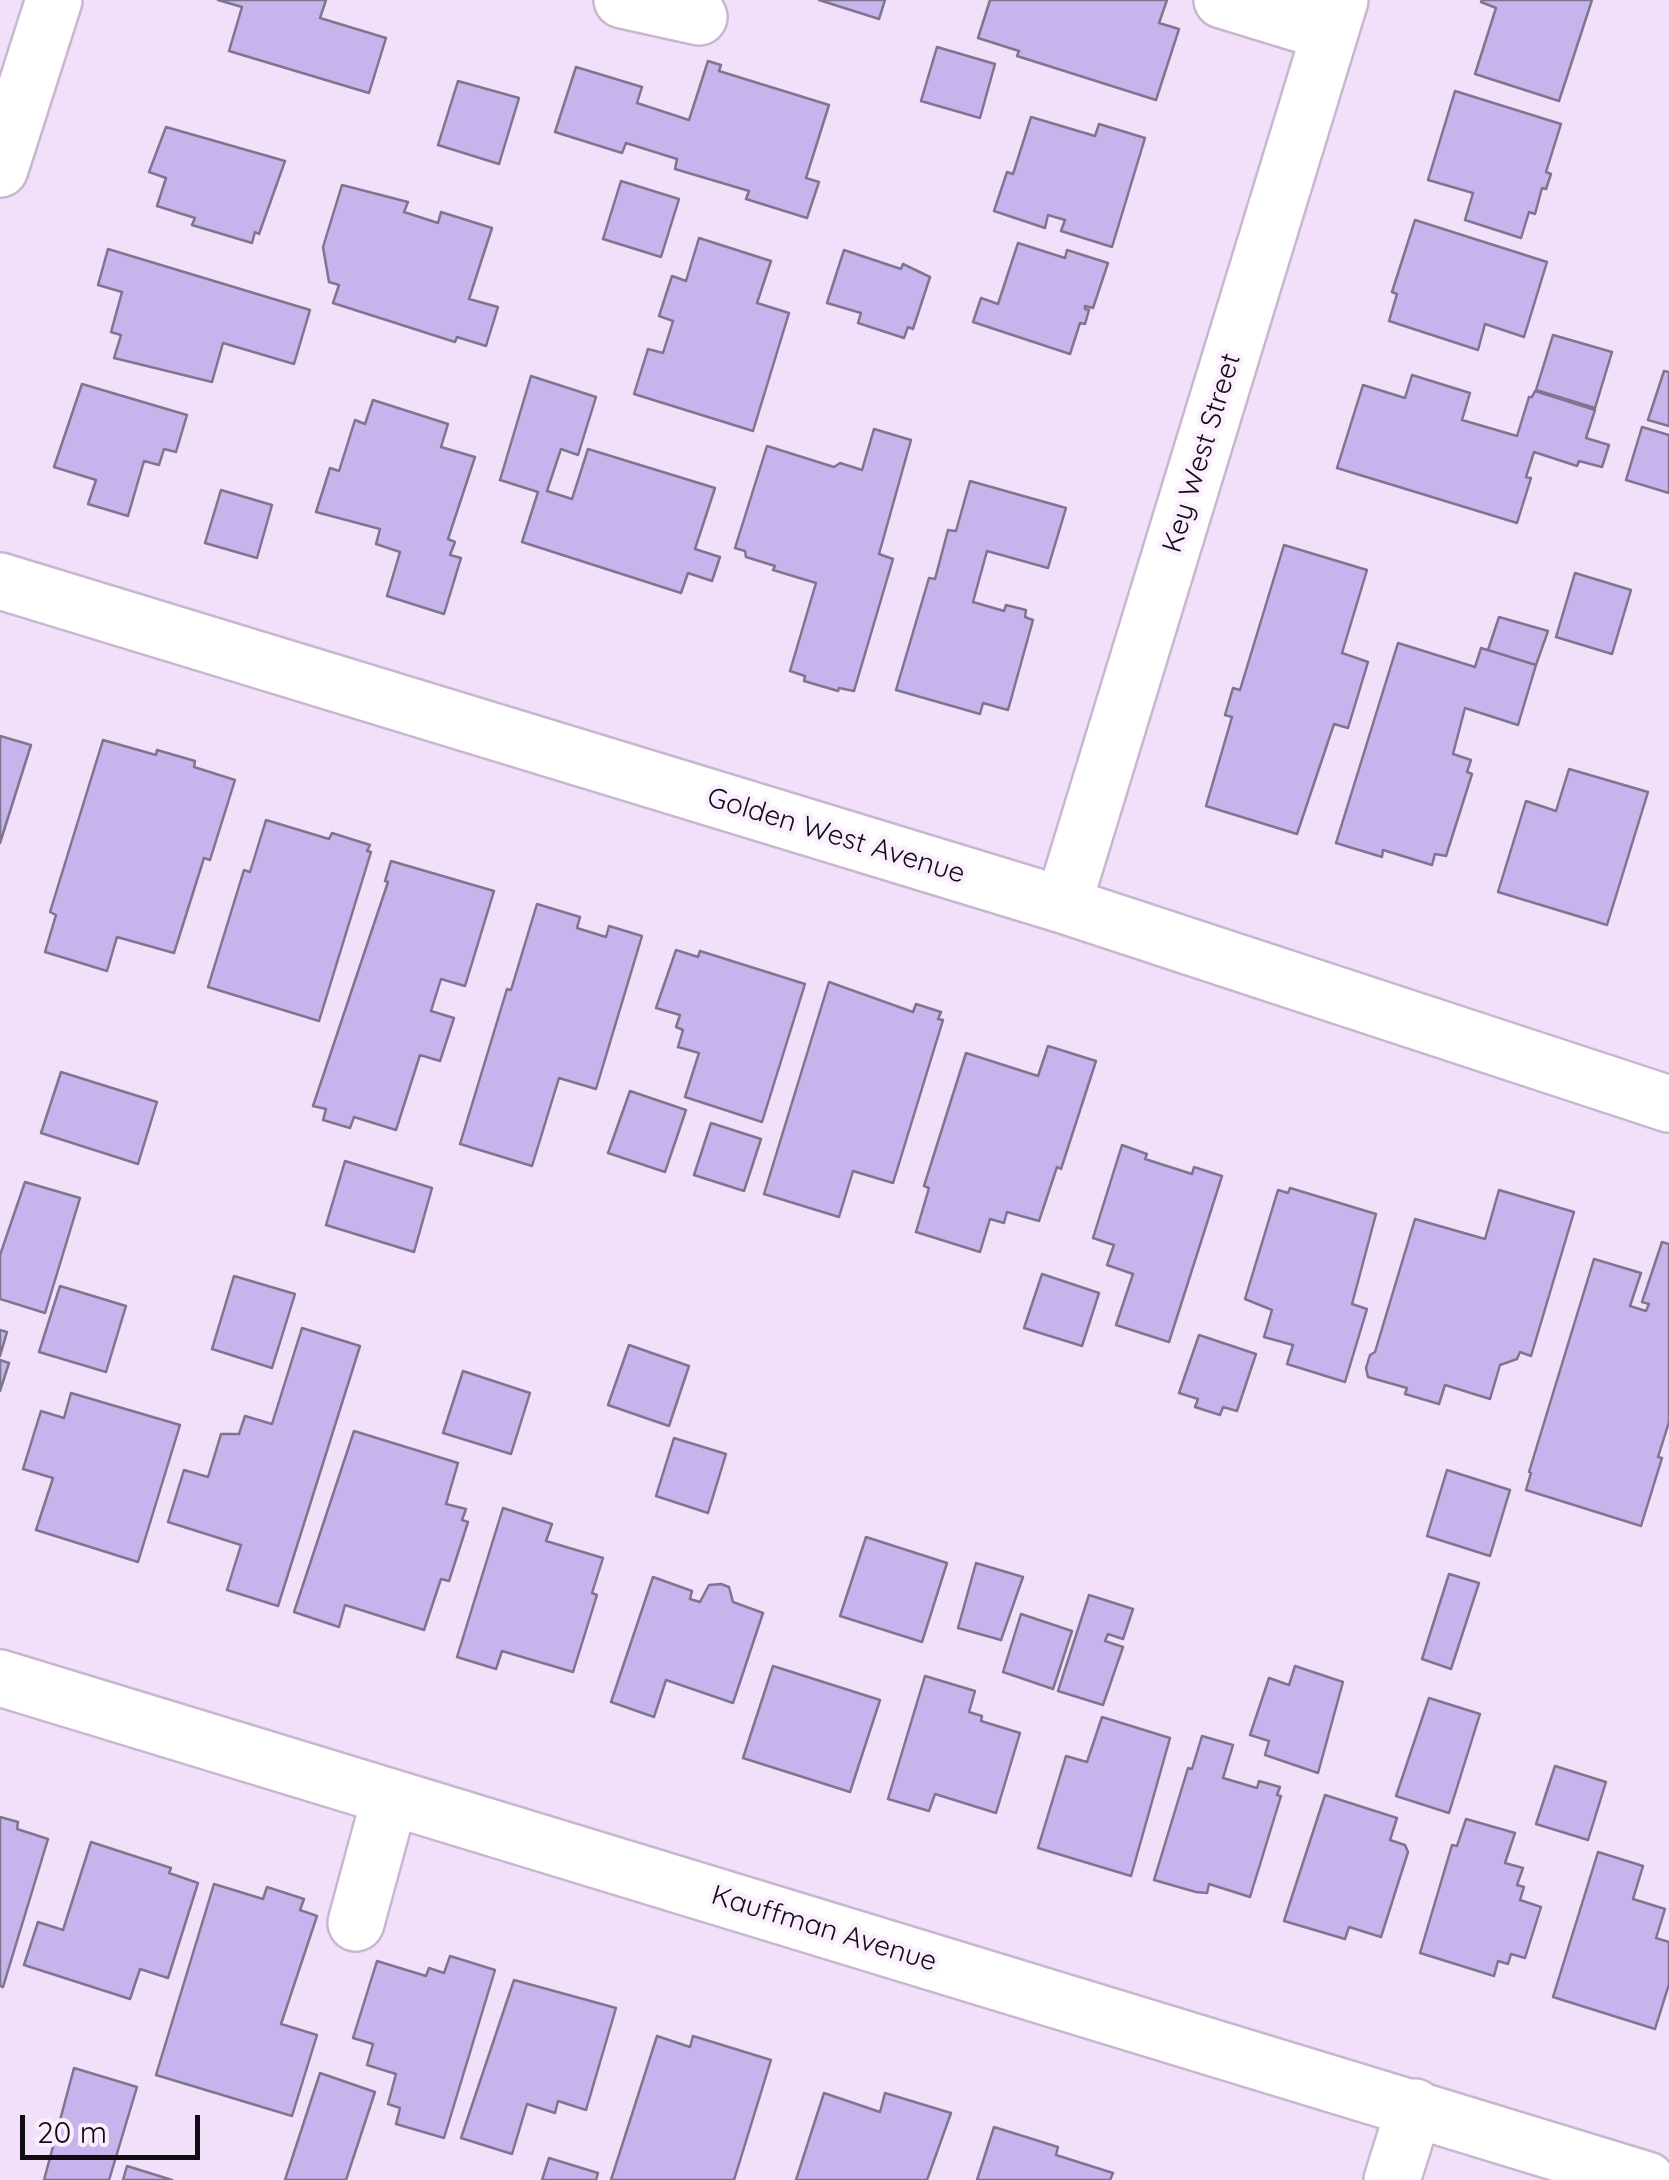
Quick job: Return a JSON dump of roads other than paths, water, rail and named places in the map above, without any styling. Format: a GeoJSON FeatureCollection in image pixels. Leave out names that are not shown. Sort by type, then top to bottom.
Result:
{"type":"FeatureCollection","features":[{"type":"Feature","properties":{"kind":"street"},"geometry":{"type":"LineString","coordinates":[[0,169],[54,0]]}},
{"type":"Feature","properties":{"kind":"street"},"geometry":{"type":"LineString","coordinates":[[622,0],[699,17]]}},
{"type":"Feature","properties":{"kind":"street"},"geometry":{"type":"LineString","coordinates":[[1222,0],[1335,16]]}},
{"type":"Feature","properties":{"kind":"street","name":"Key West Street"},"geometry":{"type":"LineString","coordinates":[[1063,905],[1335,16]]}},
{"type":"Feature","properties":{"kind":"street","name":"Golden West Avenue"},"geometry":{"type":"LineString","coordinates":[[0,581],[1063,905],[1669,1104]]}},
{"type":"Feature","properties":{"kind":"street","name":"Kauffman Avenue"},"geometry":{"type":"LineString","coordinates":[[0,1678],[1647,2180]]}},
{"type":"Feature","properties":{"kind":"street"},"geometry":{"type":"LineString","coordinates":[[356,1923],[390,1798]]}},
{"type":"Feature","properties":{"kind":"street"},"geometry":{"type":"LineString","coordinates":[[1392,2180],[1415,2107]]}}]}
